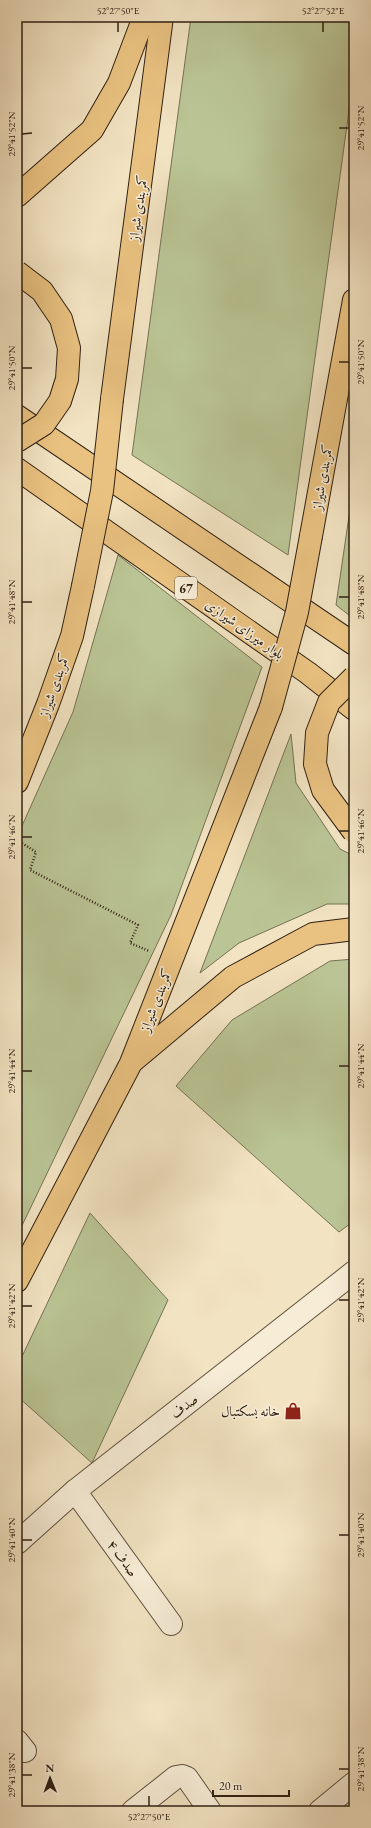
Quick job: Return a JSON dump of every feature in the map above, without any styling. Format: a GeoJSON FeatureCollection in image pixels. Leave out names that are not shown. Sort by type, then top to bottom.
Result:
{"type":"FeatureCollection","features":[{"type":"Feature","properties":{"kind":"main road"},"geometry":{"type":"LineString","coordinates":[[17,196],[92,130],[119,83],[144,17]]}},
{"type":"Feature","properties":{"kind":"main road","name":"کمربندی شیراز"},"geometry":{"type":"LineString","coordinates":[[17,782],[48,704],[72,636],[102,491],[112,399],[162,17]]}},
{"type":"Feature","properties":{"kind":"main road"},"geometry":{"type":"LineString","coordinates":[[17,272],[42,291],[60,319],[69,348],[68,379],[60,401],[44,424],[17,441]]}},
{"type":"Feature","properties":{"kind":"main road","name":"کمربندی شیراز"},"geometry":{"type":"LineString","coordinates":[[17,1281],[131,1062],[271,707],[297,612],[354,300]]}},
{"type":"Feature","properties":{"kind":"main road"},"geometry":{"type":"LineString","coordinates":[[17,416],[354,644]]}},
{"type":"Feature","properties":{"kind":"main road","name":"بلوار میرزای شیرازی"},"geometry":{"type":"LineString","coordinates":[[17,469],[308,673],[354,709]]}},
{"type":"Feature","properties":{"kind":"main road"},"geometry":{"type":"LineString","coordinates":[[354,677],[329,702],[317,733],[315,764],[323,790],[354,832]]}},
{"type":"Feature","properties":{"kind":"main road"},"geometry":{"type":"LineString","coordinates":[[131,1062],[233,977],[286,947],[313,934],[354,929]]}},
{"type":"Feature","properties":{"kind":"street","name":"صدف"},"geometry":{"type":"LineString","coordinates":[[17,1543],[75,1491],[351,1282]]}},
{"type":"Feature","properties":{"kind":"street","name":"۴ صدف"},"geometry":{"type":"LineString","coordinates":[[75,1491],[171,1624]]}},
{"type":"Feature","properties":{"kind":"street"},"geometry":{"type":"LineString","coordinates":[[133,1811],[176,1778],[182,1776],[187,1778],[210,1811]]}},
{"type":"Feature","properties":{"kind":"street"},"geometry":{"type":"LineString","coordinates":[[320,1811],[354,1783]]}},
{"type":"Feature","properties":{"kind":"path"},"geometry":{"type":"LineString","coordinates":[[349,17],[354,18]]}},
{"type":"Feature","properties":{"kind":"path"},"geometry":{"type":"LineString","coordinates":[[17,840],[36,852],[30,870],[138,925],[130,943],[171,962]]}},
{"type":"Feature","properties":{"kind":"green space"},"geometry":{"type":"Polygon","coordinates":[[[191,17],[354,17],[354,74],[288,555],[132,455],[191,17]]]}},
{"type":"Feature","properties":{"kind":"green space"},"geometry":{"type":"Polygon","coordinates":[[[354,482],[354,619],[336,605],[354,482]]]}},
{"type":"Feature","properties":{"kind":"green space"},"geometry":{"type":"Polygon","coordinates":[[[118,555],[262,667],[171,915],[17,1236],[17,837],[73,712],[118,555]]]}},
{"type":"Feature","properties":{"kind":"green space"},"geometry":{"type":"Polygon","coordinates":[[[291,734],[296,783],[340,849],[354,856],[354,904],[327,904],[239,943],[200,973],[291,734]]]}},
{"type":"Feature","properties":{"kind":"green space"},"geometry":{"type":"Polygon","coordinates":[[[354,959],[354,1221],[339,1232],[176,1086],[232,1020],[330,961],[354,959]]]}},
{"type":"Feature","properties":{"kind":"green space"},"geometry":{"type":"Polygon","coordinates":[[[90,1213],[168,1300],[92,1463],[17,1396],[17,1367],[90,1213]]]}},
{"type":"Feature","properties":{"kind":"place","name":"خانه بسکتبال"},"geometry":{"type":"Point","coordinates":[293,1411]}}]}
